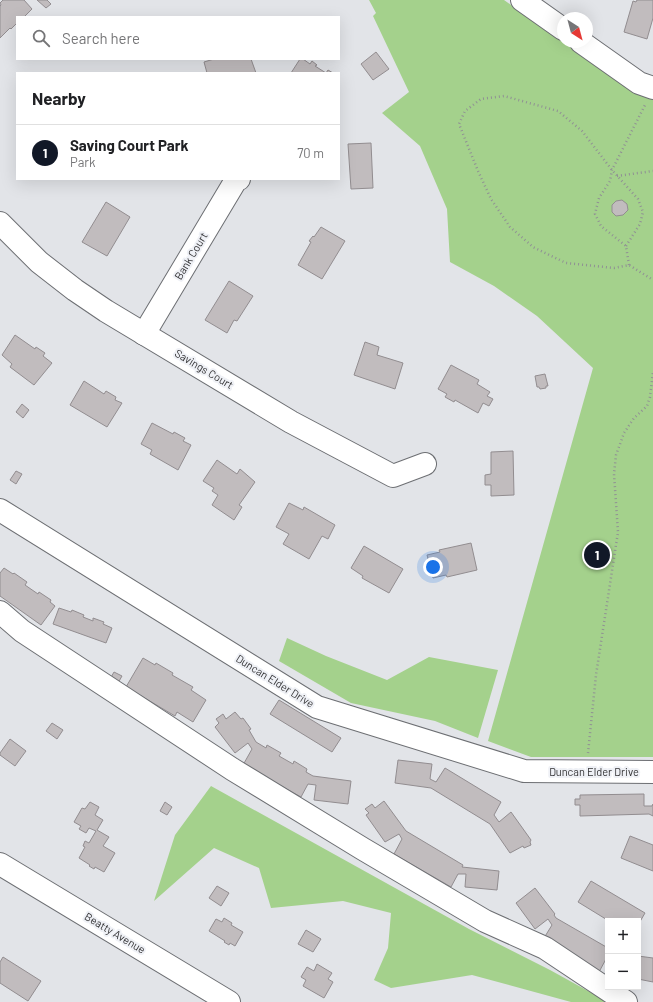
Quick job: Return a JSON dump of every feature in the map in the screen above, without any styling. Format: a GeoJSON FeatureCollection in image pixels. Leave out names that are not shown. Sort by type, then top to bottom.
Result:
{"type":"FeatureCollection","features":[{"type":"Feature","properties":{"kind":"street"},"geometry":{"type":"LineString","coordinates":[[522,0],[557,25]]}},
{"type":"Feature","properties":{"kind":"street"},"geometry":{"type":"LineString","coordinates":[[589,48],[639,83],[650,96]]}},
{"type":"Feature","properties":{"kind":"street","name":"Bank Court"},"geometry":{"type":"LineString","coordinates":[[144,334],[236,180]]}},
{"type":"Feature","properties":{"kind":"street","name":"Savings Court"},"geometry":{"type":"LineString","coordinates":[[0,222],[40,262],[75,290],[106,311],[291,422],[393,476],[425,464]]}},
{"type":"Feature","properties":{"kind":"street","name":"Duncan Elder Drive"},"geometry":{"type":"LineString","coordinates":[[0,510],[317,707],[524,772],[653,772]]}},
{"type":"Feature","properties":{"kind":"street"},"geometry":{"type":"LineString","coordinates":[[0,612],[22,631],[232,769],[363,850],[485,921],[545,948],[626,1002]]}},
{"type":"Feature","properties":{"kind":"street","name":"Beatty Avenue"},"geometry":{"type":"LineString","coordinates":[[0,864],[229,1002]]}},
{"type":"Feature","properties":{"kind":"path"},"geometry":{"type":"LineString","coordinates":[[629,265],[626,246],[640,224],[643,212],[638,199],[612,170],[582,131],[558,111],[504,96],[481,99],[465,111],[459,124],[491,199],[510,227],[533,247],[566,262],[614,268],[629,265],[653,280]]}},
{"type":"Feature","properties":{"kind":"path"},"geometry":{"type":"LineString","coordinates":[[626,246],[601,226],[595,214],[599,198],[610,181],[612,170],[650,96]]}},
{"type":"Feature","properties":{"kind":"path"},"geometry":{"type":"LineString","coordinates":[[617,176],[653,171]]}},
{"type":"Feature","properties":{"kind":"path"},"geometry":{"type":"LineString","coordinates":[[586,772],[596,675],[618,532],[614,474],[616,455],[624,433],[634,418],[647,406],[650,397],[653,372]]}},
{"type":"Feature","properties":{"kind":"green space"},"geometry":{"type":"Polygon","coordinates":[[[369,0],[504,0],[557,38],[557,48],[571,48],[626,87],[653,95],[653,757],[531,757],[488,741],[593,368],[537,316],[494,286],[450,262],[447,209],[420,146],[382,113],[409,92],[373,16],[376,13],[369,0]]]}},
{"type":"Feature","properties":{"kind":"green space"},"geometry":{"type":"Polygon","coordinates":[[[287,638],[326,656],[387,680],[429,657],[498,670],[478,738],[435,721],[351,703],[279,661],[287,638]]]}},
{"type":"Feature","properties":{"kind":"green space"},"geometry":{"type":"Polygon","coordinates":[[[211,786],[469,929],[550,970],[608,1002],[571,1002],[472,975],[391,988],[374,980],[388,948],[391,913],[343,901],[271,908],[259,868],[214,848],[154,901],[175,835],[211,786]]]}},
{"type":"Feature","properties":{"kind":"building"},"geometry":{"type":"Polygon","coordinates":[[[3,0],[24,0],[32,9],[25,16],[16,16],[16,24],[0,38],[1,5],[0,3],[3,0]]]}},
{"type":"Feature","properties":{"kind":"building"},"geometry":{"type":"Polygon","coordinates":[[[37,0],[47,0],[51,4],[46,8],[37,0]]]}},
{"type":"Feature","properties":{"kind":"building"},"geometry":{"type":"Polygon","coordinates":[[[637,0],[653,0],[653,18],[647,39],[624,32],[633,1],[636,2],[637,0]]]}},
{"type":"Feature","properties":{"kind":"building"},"geometry":{"type":"Polygon","coordinates":[[[376,52],[389,69],[373,80],[361,64],[376,52]]]}},
{"type":"Feature","properties":{"kind":"building"},"geometry":{"type":"Polygon","coordinates":[[[211,60],[251,60],[256,72],[207,72],[204,62],[211,60]]]}},
{"type":"Feature","properties":{"kind":"building"},"geometry":{"type":"Polygon","coordinates":[[[299,60],[304,60],[310,64],[312,61],[317,65],[315,66],[324,72],[292,72],[299,60]]]}},
{"type":"Feature","properties":{"kind":"building"},"geometry":{"type":"Polygon","coordinates":[[[371,143],[373,188],[351,189],[348,144],[371,143]]]}},
{"type":"Feature","properties":{"kind":"building"},"geometry":{"type":"Polygon","coordinates":[[[622,200],[627,204],[628,210],[623,215],[616,216],[612,212],[612,205],[616,201],[622,200]]]}},
{"type":"Feature","properties":{"kind":"building"},"geometry":{"type":"Polygon","coordinates":[[[106,202],[130,217],[107,256],[82,242],[106,202]]]}},
{"type":"Feature","properties":{"kind":"building"},"geometry":{"type":"Polygon","coordinates":[[[321,227],[345,241],[322,279],[298,265],[311,242],[309,241],[321,227]]]}},
{"type":"Feature","properties":{"kind":"building"},"geometry":{"type":"Polygon","coordinates":[[[229,281],[253,296],[237,321],[234,320],[227,333],[205,320],[229,281]]]}},
{"type":"Feature","properties":{"kind":"building"},"geometry":{"type":"Polygon","coordinates":[[[15,335],[35,349],[36,347],[45,353],[43,356],[52,363],[34,385],[10,367],[12,364],[2,355],[15,335]]]}},
{"type":"Feature","properties":{"kind":"building"},"geometry":{"type":"Polygon","coordinates":[[[365,342],[379,347],[377,355],[403,363],[395,389],[354,375],[365,342]]]}},
{"type":"Feature","properties":{"kind":"building"},"geometry":{"type":"Polygon","coordinates":[[[451,365],[479,380],[477,384],[490,392],[487,396],[493,399],[489,406],[483,403],[478,413],[455,400],[454,402],[445,397],[447,394],[438,389],[451,365]]]}},
{"type":"Feature","properties":{"kind":"building"},"geometry":{"type":"Polygon","coordinates":[[[545,374],[548,386],[540,389],[537,387],[535,376],[545,374]]]}},
{"type":"Feature","properties":{"kind":"building"},"geometry":{"type":"Polygon","coordinates":[[[84,381],[104,394],[106,391],[116,397],[115,400],[122,403],[107,427],[70,405],[84,381]]]}},
{"type":"Feature","properties":{"kind":"building"},"geometry":{"type":"Polygon","coordinates":[[[22,404],[29,410],[23,418],[16,412],[22,404]]]}},
{"type":"Feature","properties":{"kind":"building"},"geometry":{"type":"Polygon","coordinates":[[[152,423],[173,434],[174,432],[185,438],[183,441],[191,445],[178,470],[150,454],[152,450],[141,444],[152,423]]]}},
{"type":"Feature","properties":{"kind":"building"},"geometry":{"type":"Polygon","coordinates":[[[513,451],[514,495],[491,496],[491,485],[485,485],[485,475],[491,474],[491,452],[513,451]]]}},
{"type":"Feature","properties":{"kind":"building"},"geometry":{"type":"Polygon","coordinates":[[[217,460],[237,474],[240,469],[255,482],[239,505],[242,507],[234,520],[212,505],[218,495],[212,491],[214,488],[203,481],[217,460]]]}},
{"type":"Feature","properties":{"kind":"building"},"geometry":{"type":"Polygon","coordinates":[[[16,471],[22,474],[16,484],[10,480],[16,471]]]}},
{"type":"Feature","properties":{"kind":"building"},"geometry":{"type":"Polygon","coordinates":[[[289,503],[303,510],[304,507],[335,525],[328,539],[322,536],[309,559],[283,544],[289,534],[276,527],[289,503]]]}},
{"type":"Feature","properties":{"kind":"building"},"geometry":{"type":"Polygon","coordinates":[[[471,543],[477,570],[447,577],[446,575],[433,578],[427,555],[440,552],[439,550],[471,543]]]}},
{"type":"Feature","properties":{"kind":"building"},"geometry":{"type":"Polygon","coordinates":[[[364,546],[403,569],[389,593],[362,578],[363,576],[351,568],[364,546]]]}},
{"type":"Feature","properties":{"kind":"building"},"geometry":{"type":"Polygon","coordinates":[[[4,568],[27,582],[25,585],[38,594],[39,592],[51,600],[50,602],[55,606],[41,625],[0,596],[0,573],[4,568]]]}},
{"type":"Feature","properties":{"kind":"building"},"geometry":{"type":"Polygon","coordinates":[[[59,608],[71,612],[72,610],[93,621],[93,618],[104,622],[103,624],[112,628],[106,643],[53,624],[59,608]]]}},
{"type":"Feature","properties":{"kind":"building"},"geometry":{"type":"Polygon","coordinates":[[[143,658],[155,665],[156,663],[173,673],[172,675],[193,687],[191,690],[206,700],[193,722],[177,712],[175,716],[126,687],[143,658]]]}},
{"type":"Feature","properties":{"kind":"building"},"geometry":{"type":"Polygon","coordinates":[[[114,672],[122,676],[118,683],[110,679],[114,672]]]}},
{"type":"Feature","properties":{"kind":"building"},"geometry":{"type":"Polygon","coordinates":[[[279,700],[341,738],[332,752],[270,714],[279,700]]]}},
{"type":"Feature","properties":{"kind":"building"},"geometry":{"type":"Polygon","coordinates":[[[235,712],[241,719],[243,718],[251,729],[249,730],[256,742],[266,748],[267,745],[281,753],[279,756],[293,764],[294,761],[307,769],[306,772],[313,776],[351,781],[348,804],[314,800],[316,785],[308,784],[301,797],[243,765],[252,749],[248,743],[235,753],[215,727],[219,723],[216,719],[223,714],[226,719],[235,712]]]}},
{"type":"Feature","properties":{"kind":"building"},"geometry":{"type":"Polygon","coordinates":[[[52,723],[63,730],[57,739],[46,731],[52,723]]]}},
{"type":"Feature","properties":{"kind":"building"},"geometry":{"type":"Polygon","coordinates":[[[10,739],[26,751],[15,766],[0,755],[10,739]]]}},
{"type":"Feature","properties":{"kind":"building"},"geometry":{"type":"Polygon","coordinates":[[[398,760],[432,764],[430,779],[436,782],[445,768],[501,802],[494,815],[499,822],[511,812],[531,840],[531,845],[524,848],[523,846],[510,853],[490,824],[431,788],[395,783],[398,760]]]}},
{"type":"Feature","properties":{"kind":"building"},"geometry":{"type":"Polygon","coordinates":[[[644,794],[644,806],[652,806],[653,804],[653,816],[649,814],[580,816],[580,805],[575,805],[575,799],[580,799],[580,795],[644,794]]]}},
{"type":"Feature","properties":{"kind":"building"},"geometry":{"type":"Polygon","coordinates":[[[384,801],[406,831],[463,865],[462,867],[499,871],[497,890],[465,887],[466,874],[458,874],[451,887],[394,854],[402,839],[399,834],[385,842],[366,815],[369,813],[365,809],[372,804],[375,808],[384,801]]]}},
{"type":"Feature","properties":{"kind":"building"},"geometry":{"type":"Polygon","coordinates":[[[90,802],[99,807],[95,815],[103,820],[97,830],[109,837],[103,846],[115,853],[104,872],[95,867],[94,869],[79,858],[85,847],[83,846],[85,841],[89,843],[96,831],[89,828],[86,833],[79,829],[81,826],[74,822],[82,808],[85,809],[90,802]]]}},
{"type":"Feature","properties":{"kind":"building"},"geometry":{"type":"Polygon","coordinates":[[[165,802],[172,807],[167,815],[160,811],[165,802]]]}},
{"type":"Feature","properties":{"kind":"building"},"geometry":{"type":"Polygon","coordinates":[[[630,836],[653,845],[653,871],[621,858],[630,836]]]}},
{"type":"Feature","properties":{"kind":"building"},"geometry":{"type":"Polygon","coordinates":[[[591,881],[645,913],[641,920],[641,918],[605,919],[578,902],[591,881]]]}},
{"type":"Feature","properties":{"kind":"building"},"geometry":{"type":"Polygon","coordinates":[[[217,886],[229,893],[221,906],[209,898],[217,886]]]}},
{"type":"Feature","properties":{"kind":"building"},"geometry":{"type":"Polygon","coordinates":[[[535,888],[555,914],[554,915],[556,918],[605,946],[605,961],[599,972],[544,938],[552,925],[548,919],[535,929],[516,903],[535,888]]]}},
{"type":"Feature","properties":{"kind":"building"},"geometry":{"type":"Polygon","coordinates":[[[224,918],[232,923],[231,925],[243,932],[235,946],[230,943],[229,945],[209,931],[216,919],[222,922],[224,918]]]}},
{"type":"Feature","properties":{"kind":"building"},"geometry":{"type":"Polygon","coordinates":[[[306,930],[321,939],[313,952],[298,944],[306,930]]]}},
{"type":"Feature","properties":{"kind":"building"},"geometry":{"type":"Polygon","coordinates":[[[641,956],[653,958],[653,982],[641,980],[641,956]]]}},
{"type":"Feature","properties":{"kind":"building"},"geometry":{"type":"Polygon","coordinates":[[[3,957],[41,981],[28,1001],[0,983],[0,962],[3,957]]]}},
{"type":"Feature","properties":{"kind":"building"},"geometry":{"type":"Polygon","coordinates":[[[317,964],[332,973],[328,979],[333,982],[324,998],[303,986],[306,980],[301,977],[307,967],[314,971],[317,964]]]}},
{"type":"Feature","properties":{"kind":"place","name":"Saving Court Park"},"geometry":{"type":"Point","coordinates":[597,555]}}]}
